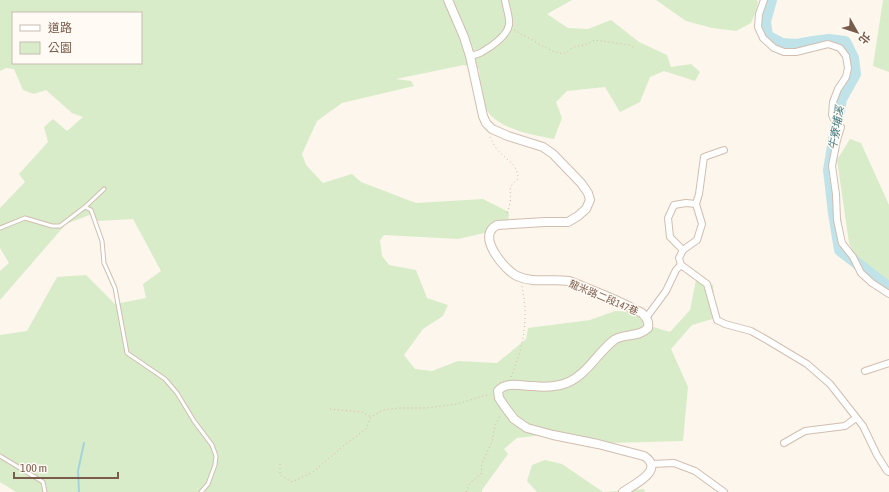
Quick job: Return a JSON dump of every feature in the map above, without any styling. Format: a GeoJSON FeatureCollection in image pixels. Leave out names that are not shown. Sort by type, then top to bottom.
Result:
{"type":"FeatureCollection","features":[{"type":"Feature","properties":{"kind":"street"},"geometry":{"type":"LineString","coordinates":[[448,0],[464,37],[470,56],[483,116],[486,123],[492,129],[508,136],[543,147],[553,154],[581,183],[588,193],[590,200],[586,208],[578,216],[568,222],[502,225]]}},
{"type":"Feature","properties":{"kind":"street"},"geometry":{"type":"LineString","coordinates":[[470,56],[481,53],[500,39],[507,30],[509,26],[509,18],[505,0]]}},
{"type":"Feature","properties":{"kind":"street"},"geometry":{"type":"LineString","coordinates":[[764,0],[759,14],[758,27],[763,38],[774,48],[784,52],[796,52],[828,44],[840,48],[846,56],[848,68],[846,77],[838,89],[833,102],[832,115],[835,122],[841,127],[832,166],[836,194],[837,220],[842,243],[853,256],[861,273],[872,284],[889,294]]}},
{"type":"Feature","properties":{"kind":"street"},"geometry":{"type":"LineString","coordinates":[[724,150],[704,157],[699,194],[696,204],[702,224],[697,240],[683,250],[679,258],[681,265],[707,284],[717,320],[725,324],[750,331],[767,340],[807,364],[830,384],[863,426],[877,455],[889,472]]}},
{"type":"Feature","properties":{"kind":"street"},"geometry":{"type":"LineString","coordinates":[[683,250],[670,237],[668,218],[674,205],[686,203],[696,204]]}},
{"type":"Feature","properties":{"kind":"street","name":"龍米路二段147巷"},"geometry":{"type":"LineString","coordinates":[[498,391],[501,388],[508,386],[518,385],[549,387],[574,380],[605,348],[616,339],[642,333],[648,328],[649,324],[642,313],[637,310],[605,295],[570,282],[556,280],[531,281],[516,276],[505,267],[494,253],[489,242],[492,229],[502,225]]}},
{"type":"Feature","properties":{"kind":"street"},"geometry":{"type":"LineString","coordinates":[[646,318],[666,291],[676,270],[681,265]]}},
{"type":"Feature","properties":{"kind":"street"},"geometry":{"type":"LineString","coordinates":[[865,371],[889,363]]}},
{"type":"Feature","properties":{"kind":"street"},"geometry":{"type":"LineString","coordinates":[[498,391],[499,398],[505,407],[514,418],[527,428],[644,456],[651,464],[651,470],[645,478],[622,492]]}},
{"type":"Feature","properties":{"kind":"street"},"geometry":{"type":"LineString","coordinates":[[784,443],[805,431],[845,426],[856,418]]}},
{"type":"Feature","properties":{"kind":"street"},"geometry":{"type":"LineString","coordinates":[[651,464],[674,463],[695,471],[724,492]]}},
{"type":"Feature","properties":{"kind":"lane"},"geometry":{"type":"LineString","coordinates":[[0,228],[25,218],[52,226],[60,226],[85,207],[104,189]]}},
{"type":"Feature","properties":{"kind":"lane"},"geometry":{"type":"LineString","coordinates":[[85,207],[91,210],[102,241],[104,263],[115,288],[127,353],[165,379],[212,445],[216,456],[215,465],[208,484],[202,492]]}},
{"type":"Feature","properties":{"kind":"lane"},"geometry":{"type":"LineString","coordinates":[[0,456],[43,482],[45,492]]}},
{"type":"Feature","properties":{"kind":"path"},"geometry":{"type":"LineString","coordinates":[[509,26],[552,51],[563,54],[574,47],[585,45],[595,40],[630,45],[635,49]]}},
{"type":"Feature","properties":{"kind":"path"},"geometry":{"type":"LineString","coordinates":[[492,129],[490,137],[497,149],[510,161],[518,173],[518,179],[512,183],[510,202],[502,225]]}},
{"type":"Feature","properties":{"kind":"path"},"geometry":{"type":"LineString","coordinates":[[508,386],[519,358],[524,332],[525,309],[521,278]]}},
{"type":"Feature","properties":{"kind":"path"},"geometry":{"type":"LineString","coordinates":[[280,464],[280,475],[292,482],[313,472],[366,428],[371,417],[383,410],[399,408],[428,408],[457,404],[498,391]]}},
{"type":"Feature","properties":{"kind":"path"},"geometry":{"type":"LineString","coordinates":[[466,492],[470,483],[481,474],[482,463],[492,442],[495,424],[505,407]]}},
{"type":"Feature","properties":{"kind":"path"},"geometry":{"type":"LineString","coordinates":[[330,409],[362,412],[371,417]]}},
{"type":"Feature","properties":{"kind":"green space"},"geometry":{"type":"Polygon","coordinates":[[[0,0],[572,0],[547,14],[568,28],[588,29],[611,20],[639,42],[667,55],[671,67],[691,64],[700,72],[695,81],[664,71],[650,77],[640,102],[620,112],[605,87],[567,91],[556,102],[562,118],[554,139],[513,129],[503,125],[495,119],[488,112],[484,104],[479,69],[464,65],[396,79],[411,81],[414,86],[342,103],[317,121],[302,154],[306,165],[323,183],[352,174],[361,182],[416,203],[483,199],[509,212],[508,222],[493,231],[458,239],[384,235],[380,240],[382,256],[389,265],[416,270],[427,298],[448,305],[443,316],[423,329],[404,355],[415,369],[432,371],[458,361],[497,363],[526,339],[528,328],[590,320],[615,311],[639,312],[650,326],[670,332],[690,310],[696,280],[713,285],[716,318],[692,325],[671,349],[688,387],[683,441],[609,443],[562,433],[517,438],[504,449],[508,454],[482,492],[16,492],[0,482],[0,335],[27,331],[57,277],[86,275],[115,304],[146,298],[143,284],[161,271],[133,219],[98,221],[92,214],[66,224],[0,300],[0,271],[9,263],[0,248],[0,208],[25,182],[19,174],[48,142],[44,127],[53,119],[67,131],[83,117],[72,113],[46,90],[34,94],[23,90],[14,69],[6,68],[0,71],[0,0]]]}},
{"type":"Feature","properties":{"kind":"green space"},"geometry":{"type":"Polygon","coordinates":[[[656,0],[757,0],[758,2],[751,23],[736,31],[712,28],[686,21],[656,0]]]}},
{"type":"Feature","properties":{"kind":"green space"},"geometry":{"type":"Polygon","coordinates":[[[883,0],[889,0],[889,72],[873,66],[883,0]]]}},
{"type":"Feature","properties":{"kind":"green space"},"geometry":{"type":"Polygon","coordinates":[[[850,139],[861,143],[889,205],[889,295],[868,280],[849,243],[837,160],[850,139]]]}},
{"type":"Feature","properties":{"kind":"green space"},"geometry":{"type":"Polygon","coordinates":[[[545,460],[562,464],[603,492],[537,492],[527,481],[532,465],[545,460]]]}},
{"type":"Feature","properties":{"kind":"green space"},"geometry":{"type":"Polygon","coordinates":[[[644,489],[645,492],[603,492],[644,489]]]}},
{"type":"Feature","properties":{"kind":"waterway","name":"牛寮埔溪"},"geometry":{"type":"LineString","coordinates":[[771,0],[765,21],[767,36],[782,44],[797,45],[829,40],[845,42],[853,58],[855,74],[841,99],[829,170],[834,213],[840,250],[889,288]]}},
{"type":"Feature","properties":{"kind":"waterway"},"geometry":{"type":"LineString","coordinates":[[79,492],[78,471],[84,443]]}}]}
